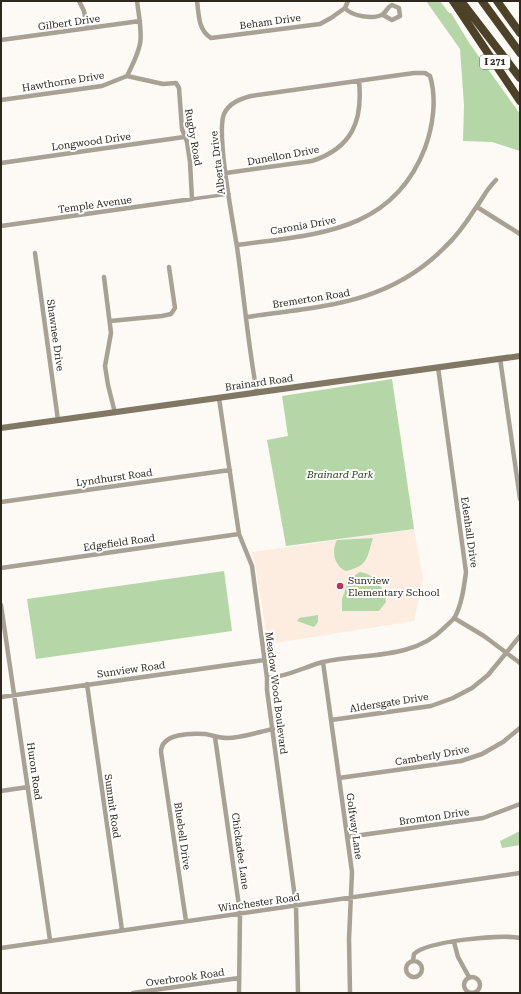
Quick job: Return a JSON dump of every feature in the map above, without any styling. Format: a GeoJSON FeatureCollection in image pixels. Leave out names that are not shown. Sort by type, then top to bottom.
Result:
{"type":"FeatureCollection","features":[{"type":"Feature","properties":{"kind":"highway","name":"I 271"},"geometry":{"type":"LineString","coordinates":[[453,1],[520,101]]}},
{"type":"Feature","properties":{"kind":"highway"},"geometry":{"type":"LineString","coordinates":[[460,1],[520,78]]}},
{"type":"Feature","properties":{"kind":"highway"},"geometry":{"type":"LineString","coordinates":[[466,1],[520,78]]}},
{"type":"Feature","properties":{"kind":"highway"},"geometry":{"type":"LineString","coordinates":[[482,1],[520,53]]}},
{"type":"Feature","properties":{"kind":"highway"},"geometry":{"type":"LineString","coordinates":[[488,1],[520,48]]}},
{"type":"Feature","properties":{"kind":"highway"},"geometry":{"type":"LineString","coordinates":[[497,1],[520,33]]}},
{"type":"Feature","properties":{"kind":"main road","name":"Brainard Road"},"geometry":{"type":"LineString","coordinates":[[1,428],[520,356]]}},
{"type":"Feature","properties":{"kind":"street"},"geometry":{"type":"LineString","coordinates":[[79,1],[84,11],[87,28]]}},
{"type":"Feature","properties":{"kind":"street"},"geometry":{"type":"LineString","coordinates":[[127,76],[142,40],[137,1]]}},
{"type":"Feature","properties":{"kind":"street","name":"Beham Drive"},"geometry":{"type":"LineString","coordinates":[[197,1],[200,25],[204,34],[211,38],[320,24],[345,8]]}},
{"type":"Feature","properties":{"kind":"street"},"geometry":{"type":"LineString","coordinates":[[348,1],[345,8],[356,15],[383,15]]}},
{"type":"Feature","properties":{"kind":"street","name":"Gilbert Drive"},"geometry":{"type":"LineString","coordinates":[[1,40],[140,21]]}},
{"type":"Feature","properties":{"kind":"street","name":"Alberta Drive"},"geometry":{"type":"LineString","coordinates":[[257,393],[226,173],[221,127],[227,110],[239,99],[424,73]]}},
{"type":"Feature","properties":{"kind":"street","name":"Caronia Drive"},"geometry":{"type":"LineString","coordinates":[[237,245],[328,232],[360,221],[388,201],[401,189],[411,175],[422,155],[429,137],[434,97],[430,76],[424,73]]}},
{"type":"Feature","properties":{"kind":"street","name":"Rugby Road"},"geometry":{"type":"LineString","coordinates":[[127,76],[149,82],[163,84],[176,83],[179,88],[179,107],[190,162],[192,199]]}},
{"type":"Feature","properties":{"kind":"street","name":"Hawthorne Drive"},"geometry":{"type":"LineString","coordinates":[[1,100],[102,86],[127,76]]}},
{"type":"Feature","properties":{"kind":"street","name":"Dunellon Drive"},"geometry":{"type":"LineString","coordinates":[[226,173],[312,161],[325,156],[338,148],[349,137],[356,125],[360,97],[359,81]]}},
{"type":"Feature","properties":{"kind":"street","name":"Longwood Drive"},"geometry":{"type":"LineString","coordinates":[[1,163],[184,138]]}},
{"type":"Feature","properties":{"kind":"street","name":"Bremerton Road"},"geometry":{"type":"LineString","coordinates":[[247,317],[338,304],[376,294],[394,285],[428,263],[445,247],[477,207],[485,191],[496,180]]}},
{"type":"Feature","properties":{"kind":"street"},"geometry":{"type":"LineString","coordinates":[[192,199],[229,194]]}},
{"type":"Feature","properties":{"kind":"street","name":"Temple Avenue"},"geometry":{"type":"LineString","coordinates":[[1,226],[192,199]]}},
{"type":"Feature","properties":{"kind":"street"},"geometry":{"type":"LineString","coordinates":[[477,207],[520,234]]}},
{"type":"Feature","properties":{"kind":"street","name":"Shawnee Drive"},"geometry":{"type":"LineString","coordinates":[[35,252],[58,420]]}},
{"type":"Feature","properties":{"kind":"street"},"geometry":{"type":"LineString","coordinates":[[110,321],[171,314],[175,308],[169,267]]}},
{"type":"Feature","properties":{"kind":"street"},"geometry":{"type":"LineString","coordinates":[[104,276],[111,333],[105,366],[115,412]]}},
{"type":"Feature","properties":{"kind":"street"},"geometry":{"type":"LineString","coordinates":[[500,358],[520,499]]}},
{"type":"Feature","properties":{"kind":"street","name":"Edenhall Drive"},"geometry":{"type":"LineString","coordinates":[[267,678],[278,677],[323,662],[409,649],[429,640],[441,632],[454,618],[462,599],[466,572],[438,367]]}},
{"type":"Feature","properties":{"kind":"street","name":"Meadow Wood Boulevard"},"geometry":{"type":"LineString","coordinates":[[219,398],[239,534],[252,566],[267,678],[296,905],[298,993]]}},
{"type":"Feature","properties":{"kind":"street","name":"Lyndhurst Road"},"geometry":{"type":"LineString","coordinates":[[1,502],[230,470]]}},
{"type":"Feature","properties":{"kind":"street","name":"Edgefield Road"},"geometry":{"type":"LineString","coordinates":[[1,568],[239,534]]}},
{"type":"Feature","properties":{"kind":"street","name":"Huron Road"},"geometry":{"type":"LineString","coordinates":[[1,605],[50,940]]}},
{"type":"Feature","properties":{"kind":"street"},"geometry":{"type":"LineString","coordinates":[[454,618],[507,652],[520,663]]}},
{"type":"Feature","properties":{"kind":"street","name":"Aldersgate Drive"},"geometry":{"type":"LineString","coordinates":[[331,720],[431,706],[453,698],[472,688],[488,675],[520,636]]}},
{"type":"Feature","properties":{"kind":"street","name":"Sunview Road"},"geometry":{"type":"LineString","coordinates":[[1,697],[264,660]]}},
{"type":"Feature","properties":{"kind":"street","name":"Golfway Lane"},"geometry":{"type":"LineString","coordinates":[[323,662],[352,872],[349,939],[350,993]]}},
{"type":"Feature","properties":{"kind":"street","name":"Summit Road"},"geometry":{"type":"LineString","coordinates":[[87,684],[122,930]]}},
{"type":"Feature","properties":{"kind":"street","name":"Camberly Drive"},"geometry":{"type":"LineString","coordinates":[[339,778],[461,761],[482,754],[503,742],[520,728]]}},
{"type":"Feature","properties":{"kind":"street"},"geometry":{"type":"LineString","coordinates":[[215,737],[227,738],[273,729]]}},
{"type":"Feature","properties":{"kind":"street","name":"Bluebell Drive"},"geometry":{"type":"LineString","coordinates":[[186,921],[161,752],[162,746],[165,742],[179,736],[197,733],[215,737]]}},
{"type":"Feature","properties":{"kind":"street","name":"Chickadee Lane"},"geometry":{"type":"LineString","coordinates":[[215,737],[240,913],[239,993]]}},
{"type":"Feature","properties":{"kind":"street"},"geometry":{"type":"LineString","coordinates":[[1,791],[28,787]]}},
{"type":"Feature","properties":{"kind":"street","name":"Bromton Drive"},"geometry":{"type":"LineString","coordinates":[[347,837],[483,818],[520,804]]}},
{"type":"Feature","properties":{"kind":"street","name":"Winchester Road"},"geometry":{"type":"LineString","coordinates":[[1,948],[520,873]]}},
{"type":"Feature","properties":{"kind":"street"},"geometry":{"type":"LineString","coordinates":[[414,961],[414,954],[420,949],[490,937],[520,938]]}},
{"type":"Feature","properties":{"kind":"street"},"geometry":{"type":"LineString","coordinates":[[454,942],[458,957],[468,977]]}},
{"type":"Feature","properties":{"kind":"street","name":"Overbrook Road"},"geometry":{"type":"LineString","coordinates":[[133,993],[239,978]]}},
{"type":"Feature","properties":{"kind":"street"},"geometry":{"type":"LineString","coordinates":[[174,987],[175,993]]}},
{"type":"Feature","properties":{"kind":"shaded area","name":"Sunview Elementary School"},"geometry":{"type":"Polygon","coordinates":[[[414,529],[423,579],[414,621],[268,644],[252,552],[414,529]]]}},
{"type":"Feature","properties":{"kind":"green space"},"geometry":{"type":"Polygon","coordinates":[[[426,1],[440,1],[449,13],[451,13],[470,44],[520,114],[520,151],[492,142],[463,141],[464,105],[460,49],[426,1]]]}},
{"type":"Feature","properties":{"kind":"green space","name":"Brainard Park"},"geometry":{"type":"Polygon","coordinates":[[[392,379],[414,529],[286,546],[267,440],[288,436],[282,396],[392,379]]]}},
{"type":"Feature","properties":{"kind":"green space"},"geometry":{"type":"Polygon","coordinates":[[[373,538],[368,556],[359,567],[346,571],[336,562],[334,548],[337,540],[373,538]]]}},
{"type":"Feature","properties":{"kind":"green space"},"geometry":{"type":"Polygon","coordinates":[[[224,571],[232,631],[36,659],[27,599],[224,571]]]}},
{"type":"Feature","properties":{"kind":"green space"},"geometry":{"type":"Polygon","coordinates":[[[360,572],[370,575],[381,586],[386,602],[379,611],[342,611],[342,599],[349,579],[360,572]]]}},
{"type":"Feature","properties":{"kind":"green space"},"geometry":{"type":"Polygon","coordinates":[[[318,615],[318,622],[314,627],[297,621],[299,618],[318,615]]]}},
{"type":"Feature","properties":{"kind":"green space"},"geometry":{"type":"Polygon","coordinates":[[[520,831],[520,845],[502,848],[500,841],[520,831]]]}},
{"type":"Feature","properties":{"kind":"place","name":"Sunview Elementary School"},"geometry":{"type":"Point","coordinates":[340,586]}}]}
